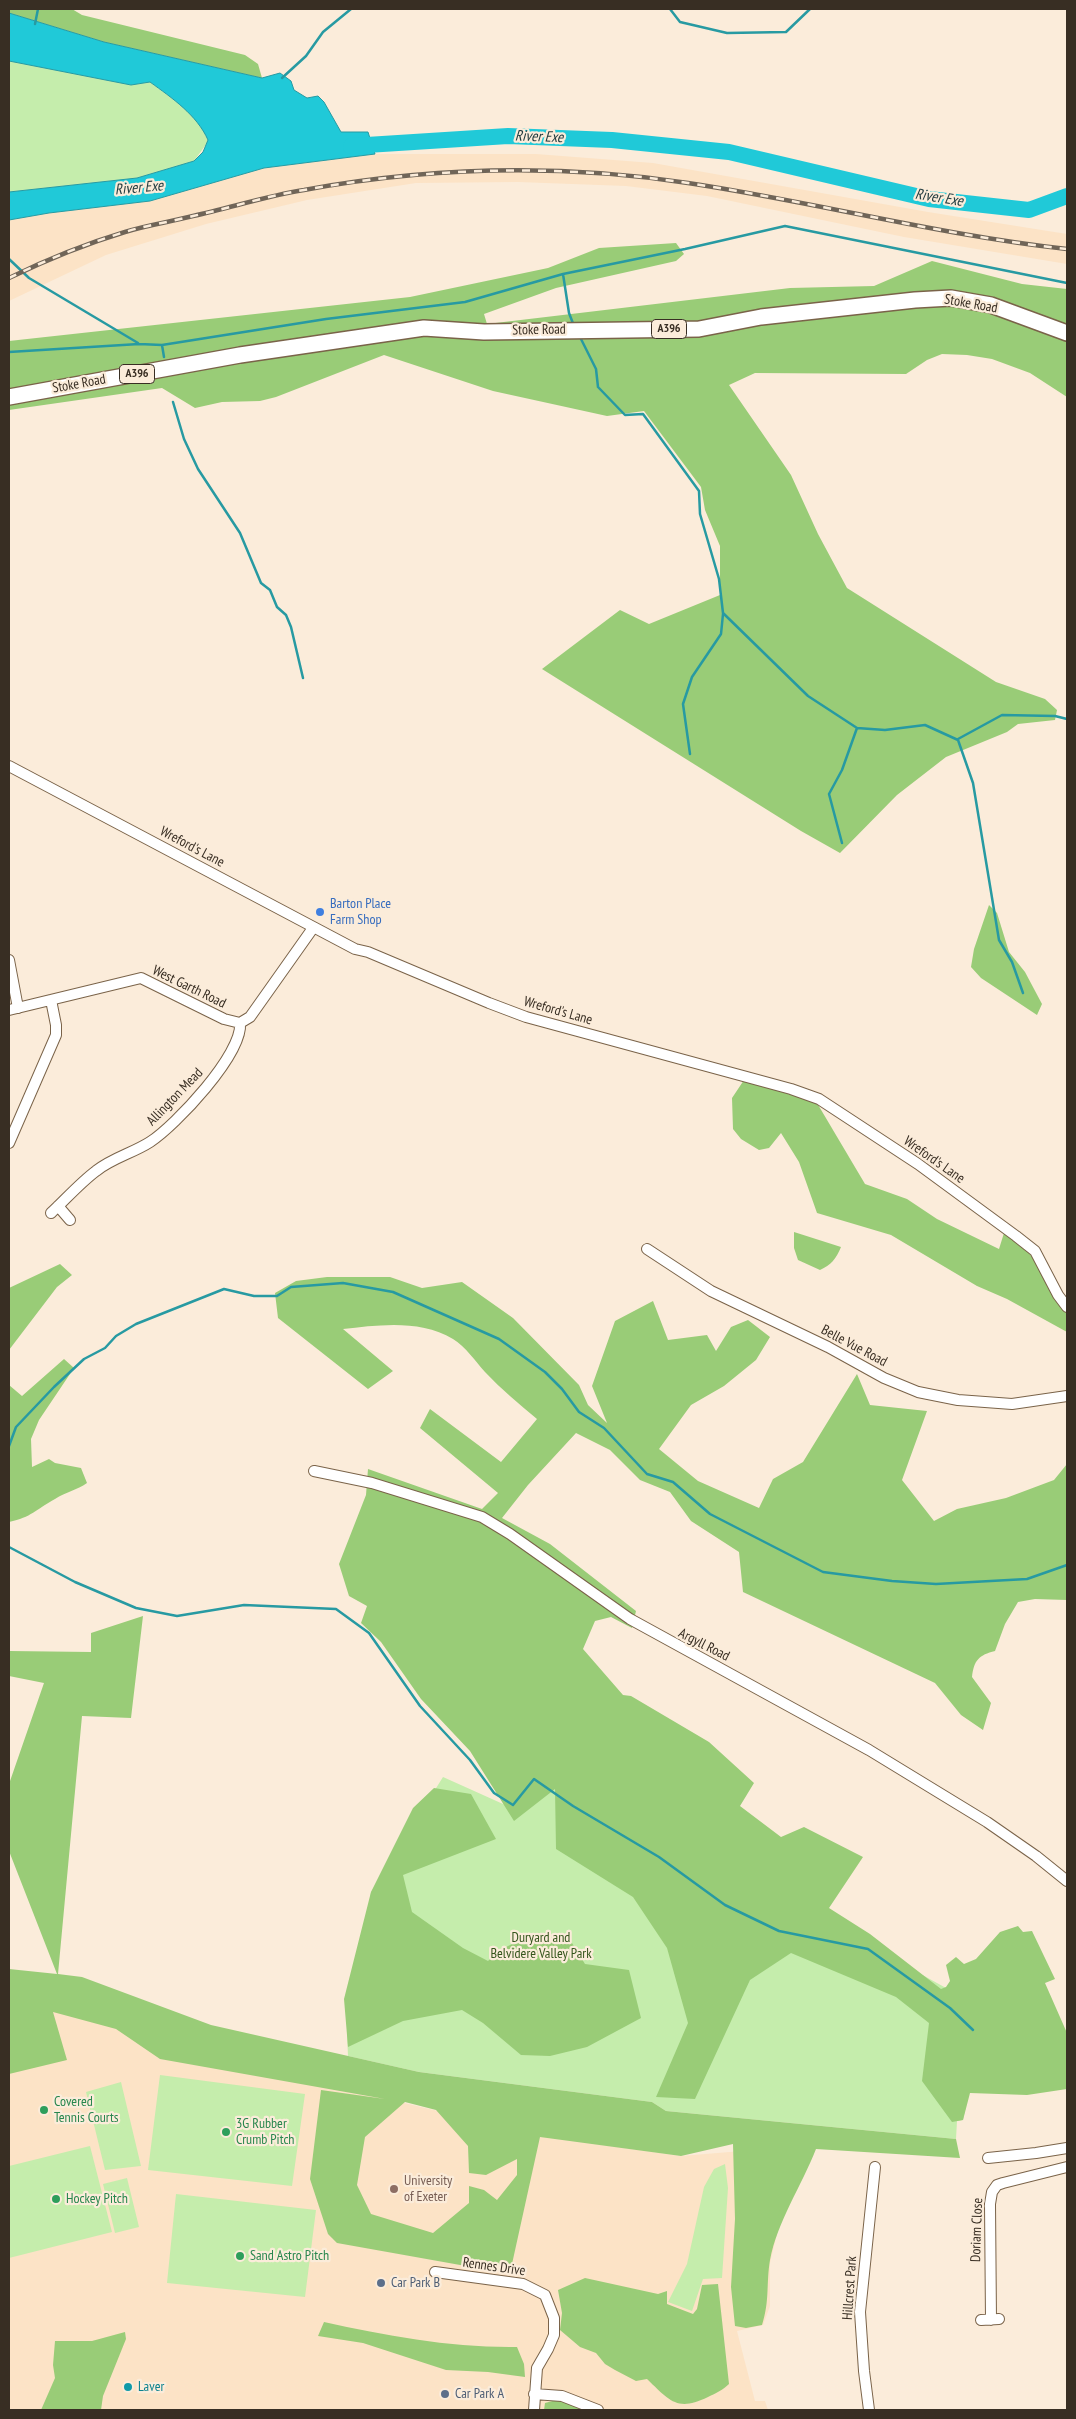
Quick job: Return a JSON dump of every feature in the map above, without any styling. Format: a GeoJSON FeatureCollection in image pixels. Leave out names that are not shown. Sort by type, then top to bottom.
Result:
{"type":"FeatureCollection","features":[{"type":"Feature","properties":{"kind":"main road","name":"Stoke Road"},"geometry":{"type":"LineString","coordinates":[[9,397],[240,355],[424,328],[484,332],[699,329],[761,317],[915,300],[950,298],[990,305],[1067,333]]}},
{"type":"Feature","properties":{"kind":"street","name":"Wreford's Lane"},"geometry":{"type":"LineString","coordinates":[[9,766],[355,949],[368,952],[480,1000],[526,1017],[791,1089],[819,1099],[918,1164],[1035,1252],[1067,1307]]}},
{"type":"Feature","properties":{"kind":"street"},"geometry":{"type":"LineString","coordinates":[[240,1023],[250,1017],[313,928]]}},
{"type":"Feature","properties":{"kind":"street"},"geometry":{"type":"LineString","coordinates":[[9,960],[14,1009]]}},
{"type":"Feature","properties":{"kind":"street","name":"West Garth Road"},"geometry":{"type":"LineString","coordinates":[[14,1009],[141,978],[224,1020],[240,1023]]}},
{"type":"Feature","properties":{"kind":"street"},"geometry":{"type":"LineString","coordinates":[[9,1143],[56,1034],[51,1000]]}},
{"type":"Feature","properties":{"kind":"street","name":"Allington Mead"},"geometry":{"type":"LineString","coordinates":[[70,1220],[55,1209],[95,1171],[150,1142],[168,1128],[212,1080],[239,1039],[240,1023]]}},
{"type":"Feature","properties":{"kind":"street","name":"Belle Vue Road"},"geometry":{"type":"LineString","coordinates":[[647,1248],[711,1291],[828,1347],[884,1378],[918,1392],[958,1400],[1012,1404],[1033,1403],[1067,1396]]}},
{"type":"Feature","properties":{"kind":"street","name":"Argyll Road"},"geometry":{"type":"LineString","coordinates":[[314,1471],[381,1486],[482,1517],[510,1534],[630,1619],[869,1750],[980,1818],[1036,1856],[1067,1881]]}},
{"type":"Feature","properties":{"kind":"street"},"geometry":{"type":"LineString","coordinates":[[988,2158],[1036,2154],[1067,2148]]}},
{"type":"Feature","properties":{"kind":"street","name":"Hillcrest Park"},"geometry":{"type":"LineString","coordinates":[[869,2410],[860,2312],[875,2167]]}},
{"type":"Feature","properties":{"kind":"street","name":"Doriam Close"},"geometry":{"type":"LineString","coordinates":[[990,2320],[989,2254],[992,2192],[997,2185],[1002,2183],[1067,2167]]}},
{"type":"Feature","properties":{"kind":"street","name":"Rennes Drive"},"geometry":{"type":"LineString","coordinates":[[435,2272],[523,2284],[545,2295],[554,2318],[554,2335],[537,2368],[534,2410]]}},
{"type":"Feature","properties":{"kind":"street"},"geometry":{"type":"LineString","coordinates":[[534,2394],[552,2394],[570,2398],[598,2410]]}},
{"type":"Feature","properties":{"kind":"shaded area"},"geometry":{"type":"Polygon","coordinates":[[[375,154],[536,154],[653,163],[928,212],[1067,234],[1067,264],[904,237],[707,196],[626,186],[518,182],[416,183],[307,200],[206,224],[106,255],[9,301],[9,220],[49,213],[150,201],[264,168],[375,154]]]}},
{"type":"Feature","properties":{"kind":"shaded area","name":"University of Exeter"},"geometry":{"type":"Polygon","coordinates":[[[9,2001],[97,2011],[186,2051],[547,2137],[681,2156],[778,2148],[780,2221],[770,2263],[770,2306],[763,2325],[737,2331],[755,2401],[765,2401],[768,2410],[9,2410],[9,2001]]]}},
{"type":"Feature","properties":{"kind":"green space"},"geometry":{"type":"Polygon","coordinates":[[[9,9],[72,9],[82,15],[245,55],[258,64],[262,78],[104,42],[9,13],[9,9]]]}},
{"type":"Feature","properties":{"kind":"green space"},"geometry":{"type":"Polygon","coordinates":[[[9,61],[131,85],[150,82],[191,115],[203,131],[208,140],[207,143],[194,161],[137,178],[9,192],[9,61]]]}},
{"type":"Feature","properties":{"kind":"green space"},"geometry":{"type":"Polygon","coordinates":[[[676,243],[684,254],[676,261],[556,288],[484,314],[487,324],[790,288],[874,286],[932,261],[1022,284],[1067,289],[1067,397],[1030,373],[992,359],[942,354],[927,360],[906,374],[755,373],[729,385],[791,475],[818,534],[847,588],[996,682],[1045,699],[1057,710],[1055,720],[1018,724],[1007,732],[946,757],[897,795],[840,853],[801,831],[542,669],[620,610],[649,624],[720,595],[720,546],[705,510],[701,487],[644,411],[607,416],[493,391],[384,355],[276,397],[260,401],[222,402],[195,408],[162,388],[9,410],[9,341],[410,297],[548,268],[599,248],[676,243]]]}},
{"type":"Feature","properties":{"kind":"green space"},"geometry":{"type":"Polygon","coordinates":[[[989,905],[997,913],[1009,952],[1025,972],[1042,1004],[1037,1015],[981,978],[971,967],[974,949],[989,905]]]}},
{"type":"Feature","properties":{"kind":"green space"},"geometry":{"type":"Polygon","coordinates":[[[744,1080],[817,1103],[865,1184],[907,1199],[937,1219],[999,1249],[1004,1233],[1027,1250],[1067,1313],[1067,1332],[1007,1299],[977,1286],[891,1235],[817,1213],[799,1162],[781,1133],[769,1148],[759,1150],[741,1139],[733,1129],[732,1098],[744,1080]]]}},
{"type":"Feature","properties":{"kind":"green space"},"geometry":{"type":"Polygon","coordinates":[[[794,1232],[841,1247],[833,1261],[820,1270],[798,1260],[794,1248],[794,1232]]]}},
{"type":"Feature","properties":{"kind":"green space"},"geometry":{"type":"Polygon","coordinates":[[[60,1264],[72,1275],[57,1287],[9,1350],[9,1288],[60,1264]]]}},
{"type":"Feature","properties":{"kind":"green space"},"geometry":{"type":"Polygon","coordinates":[[[327,1277],[390,1277],[422,1288],[462,1282],[513,1318],[579,1385],[588,1405],[607,1423],[592,1386],[615,1321],[653,1301],[668,1340],[707,1335],[716,1351],[731,1327],[748,1320],[770,1337],[756,1360],[724,1386],[691,1405],[659,1449],[698,1481],[759,1508],[773,1479],[803,1462],[857,1374],[870,1405],[927,1411],[902,1480],[934,1521],[957,1509],[1006,1498],[1054,1480],[1067,1464],[1067,1600],[1035,1599],[1018,1602],[1005,1624],[995,1651],[985,1654],[976,1662],[972,1677],[991,1703],[983,1730],[961,1715],[935,1683],[743,1592],[739,1552],[691,1521],[670,1492],[640,1480],[610,1450],[576,1433],[528,1485],[502,1518],[550,1544],[636,1611],[632,1628],[611,1617],[595,1621],[583,1649],[623,1695],[631,1696],[709,1742],[754,1783],[740,1806],[781,1837],[804,1827],[863,1857],[829,1908],[870,1934],[941,1989],[946,1987],[950,1981],[946,1965],[956,1957],[964,1964],[976,1959],[1000,1932],[1018,1926],[1023,1932],[1032,1931],[1055,1979],[1045,1983],[1067,2033],[1067,2089],[1027,2095],[970,2093],[963,2120],[952,2122],[922,2081],[929,2023],[896,1997],[791,1953],[750,1980],[695,2099],[656,2097],[688,2023],[667,1948],[633,1897],[556,1849],[555,1789],[514,1821],[470,1751],[421,1699],[381,1642],[361,1623],[367,1606],[349,1596],[339,1564],[366,1495],[368,1469],[482,1509],[498,1493],[420,1428],[430,1409],[501,1462],[537,1419],[497,1384],[458,1342],[427,1328],[384,1325],[343,1329],[393,1371],[368,1389],[278,1318],[275,1293],[296,1281],[327,1277]]]}},
{"type":"Feature","properties":{"kind":"green space"},"geometry":{"type":"Polygon","coordinates":[[[64,1359],[74,1368],[39,1420],[31,1439],[32,1467],[49,1459],[55,1463],[81,1468],[87,1483],[28,1515],[9,1522],[9,1385],[22,1396],[64,1359]]]}},
{"type":"Feature","properties":{"kind":"green space"},"geometry":{"type":"Polygon","coordinates":[[[143,1616],[131,1718],[82,1716],[58,1974],[82,1977],[211,2025],[419,2072],[652,2102],[666,2111],[956,2139],[960,2158],[816,2149],[773,2246],[766,2308],[762,2325],[746,2328],[735,2326],[731,2287],[735,2219],[733,2144],[681,2156],[540,2137],[512,2264],[477,2268],[337,2243],[328,2234],[310,2179],[321,2090],[385,2099],[160,2059],[116,2029],[53,2012],[67,2060],[9,2074],[9,1969],[57,1974],[9,1851],[9,1784],[44,1683],[9,1676],[9,1651],[91,1652],[91,1633],[143,1616]],[[405,2102],[365,2137],[357,2185],[371,2214],[433,2233],[469,2203],[469,2186],[484,2190],[497,2200],[517,2175],[517,2159],[486,2175],[469,2173],[468,2146],[436,2110],[405,2102]]]}},
{"type":"Feature","properties":{"kind":"green space","name":"Duryard and Belvidere Valley Park"},"geometry":{"type":"Polygon","coordinates":[[[532,1775],[579,1804],[868,1945],[986,2010],[963,2120],[957,2121],[956,2139],[666,2111],[652,2102],[419,2072],[348,2056],[347,2034],[371,1892],[443,1777],[512,1808],[532,1775]]]}},
{"type":"Feature","properties":{"kind":"green space"},"geometry":{"type":"Polygon","coordinates":[[[434,1788],[471,1794],[496,1839],[403,1875],[412,1912],[463,1948],[488,1961],[497,1953],[517,1942],[548,1939],[572,1943],[585,1964],[629,1970],[641,2018],[587,2047],[550,2056],[521,2055],[483,2023],[462,2010],[403,2021],[348,2047],[344,1999],[371,1892],[413,1808],[434,1788]]]}},
{"type":"Feature","properties":{"kind":"green space","name":"3G Rubber Crumb Pitch"},"geometry":{"type":"Polygon","coordinates":[[[160,2075],[305,2094],[292,2186],[148,2170],[160,2075]]]}},
{"type":"Feature","properties":{"kind":"green space"},"geometry":{"type":"Polygon","coordinates":[[[121,2082],[141,2166],[105,2170],[86,2092],[121,2082]]]}},
{"type":"Feature","properties":{"kind":"green space","name":"Hockey Pitch"},"geometry":{"type":"Polygon","coordinates":[[[90,2146],[112,2232],[9,2258],[9,2166],[90,2146]]]}},
{"type":"Feature","properties":{"kind":"green space"},"geometry":{"type":"Polygon","coordinates":[[[725,2164],[728,2188],[722,2278],[703,2279],[692,2311],[668,2302],[687,2264],[704,2187],[714,2169],[725,2164]]]}},
{"type":"Feature","properties":{"kind":"green space"},"geometry":{"type":"Polygon","coordinates":[[[127,2178],[139,2227],[115,2233],[103,2184],[127,2178]]]}},
{"type":"Feature","properties":{"kind":"green space","name":"Sand Astro Pitch"},"geometry":{"type":"Polygon","coordinates":[[[176,2194],[316,2210],[305,2297],[167,2283],[176,2194]]]}},
{"type":"Feature","properties":{"kind":"green space"},"geometry":{"type":"Polygon","coordinates":[[[585,2278],[658,2294],[667,2291],[667,2304],[693,2314],[697,2309],[702,2285],[718,2284],[729,2384],[708,2397],[689,2404],[681,2404],[668,2398],[647,2379],[636,2381],[605,2364],[596,2353],[580,2347],[560,2330],[562,2313],[558,2290],[585,2278]]]}},
{"type":"Feature","properties":{"kind":"green space"},"geometry":{"type":"Polygon","coordinates":[[[324,2322],[420,2340],[493,2347],[517,2347],[524,2364],[525,2377],[488,2372],[446,2370],[363,2343],[318,2336],[324,2322]]]}},
{"type":"Feature","properties":{"kind":"green space"},"geometry":{"type":"Polygon","coordinates":[[[125,2332],[126,2339],[103,2396],[101,2410],[41,2410],[55,2378],[53,2365],[55,2341],[92,2341],[125,2332]]]}},
{"type":"Feature","properties":{"kind":"green space"},"geometry":{"type":"Polygon","coordinates":[[[564,2398],[581,2410],[544,2410],[545,2403],[564,2398]]]}},
{"type":"Feature","properties":{"kind":"water"},"geometry":{"type":"Polygon","coordinates":[[[9,13],[104,42],[262,78],[280,73],[291,81],[294,90],[307,98],[318,96],[324,102],[341,132],[368,132],[375,154],[264,168],[150,201],[49,213],[9,220],[9,192],[137,178],[194,161],[203,152],[208,140],[191,115],[150,82],[131,85],[9,61],[9,13]]]}},
{"type":"Feature","properties":{"kind":"waterway"},"geometry":{"type":"LineString","coordinates":[[35,24],[38,9]]}},
{"type":"Feature","properties":{"kind":"waterway"},"geometry":{"type":"LineString","coordinates":[[282,78],[306,56],[323,32],[351,9]]}},
{"type":"Feature","properties":{"kind":"waterway"},"geometry":{"type":"LineString","coordinates":[[670,9],[680,22],[727,33],[786,32],[810,9]]}},
{"type":"Feature","properties":{"kind":"waterway","name":"River Exe"},"geometry":{"type":"LineString","coordinates":[[351,146],[508,136],[612,140],[729,152],[929,199],[1029,210],[1067,196]]}},
{"type":"Feature","properties":{"kind":"waterway"},"geometry":{"type":"LineString","coordinates":[[9,352],[139,344],[162,345],[326,319],[465,302],[563,274],[785,226],[1067,283]]}},
{"type":"Feature","properties":{"kind":"waterway"},"geometry":{"type":"LineString","coordinates":[[9,259],[29,278],[138,343]]}},
{"type":"Feature","properties":{"kind":"waterway"},"geometry":{"type":"LineString","coordinates":[[563,274],[569,313],[574,326]]}},
{"type":"Feature","properties":{"kind":"waterway"},"geometry":{"type":"LineString","coordinates":[[579,335],[596,369],[598,387],[625,415],[643,414],[699,491],[700,514],[719,579],[723,613],[808,696],[857,728],[885,730],[925,725],[958,740],[973,783],[999,940],[1012,962],[1023,993]]}},
{"type":"Feature","properties":{"kind":"waterway"},"geometry":{"type":"LineString","coordinates":[[162,345],[164,357]]}},
{"type":"Feature","properties":{"kind":"waterway"},"geometry":{"type":"LineString","coordinates":[[173,402],[184,439],[198,469],[240,533],[261,583],[270,590],[277,607],[286,615],[291,627],[303,678]]}},
{"type":"Feature","properties":{"kind":"waterway"},"geometry":{"type":"LineString","coordinates":[[690,754],[683,704],[692,677],[721,634],[723,614]]}},
{"type":"Feature","properties":{"kind":"waterway"},"geometry":{"type":"LineString","coordinates":[[958,739],[1002,715],[1055,716],[1067,719]]}},
{"type":"Feature","properties":{"kind":"waterway"},"geometry":{"type":"LineString","coordinates":[[842,843],[829,794],[842,770],[857,728]]}},
{"type":"Feature","properties":{"kind":"waterway"},"geometry":{"type":"LineString","coordinates":[[9,1446],[16,1427],[54,1387],[84,1359],[105,1348],[116,1336],[136,1324],[224,1289],[254,1296],[277,1296],[291,1287],[343,1283],[393,1292],[499,1339],[545,1372],[562,1389],[579,1412],[604,1428],[647,1474],[673,1482],[710,1514],[823,1572],[892,1581],[936,1584],[1027,1579],[1067,1565]]}},
{"type":"Feature","properties":{"kind":"waterway"},"geometry":{"type":"LineString","coordinates":[[9,1547],[75,1582],[136,1608],[177,1616],[244,1605],[336,1609],[369,1633],[420,1706],[470,1760],[494,1793],[513,1805],[534,1779],[573,1806],[659,1857],[725,1905],[779,1931],[868,1949],[950,2008],[973,2030]]}},
{"type":"Feature","properties":{"kind":"railway"},"geometry":{"type":"LineString","coordinates":[[9,278],[66,253],[125,232],[276,195],[351,182],[447,173],[496,171],[592,173],[688,183],[783,199],[924,227],[1067,249]]}},
{"type":"Feature","properties":{"kind":"place","name":"Barton Place Farm Shop"},"geometry":{"type":"Point","coordinates":[320,912]}},
{"type":"Feature","properties":{"kind":"place","name":"Covered Tennis Courts"},"geometry":{"type":"Point","coordinates":[44,2110]}},
{"type":"Feature","properties":{"kind":"place","name":"3G Rubber Crumb Pitch"},"geometry":{"type":"Point","coordinates":[226,2132]}},
{"type":"Feature","properties":{"kind":"place","name":"University of Exeter"},"geometry":{"type":"Point","coordinates":[394,2189]}},
{"type":"Feature","properties":{"kind":"place","name":"Hockey Pitch"},"geometry":{"type":"Point","coordinates":[56,2199]}},
{"type":"Feature","properties":{"kind":"place","name":"Sand Astro Pitch"},"geometry":{"type":"Point","coordinates":[240,2256]}},
{"type":"Feature","properties":{"kind":"place","name":"Car Park B"},"geometry":{"type":"Point","coordinates":[381,2283]}},
{"type":"Feature","properties":{"kind":"place","name":"Laver"},"geometry":{"type":"Point","coordinates":[128,2387]}},
{"type":"Feature","properties":{"kind":"place","name":"Car Park A"},"geometry":{"type":"Point","coordinates":[445,2394]}}]}
